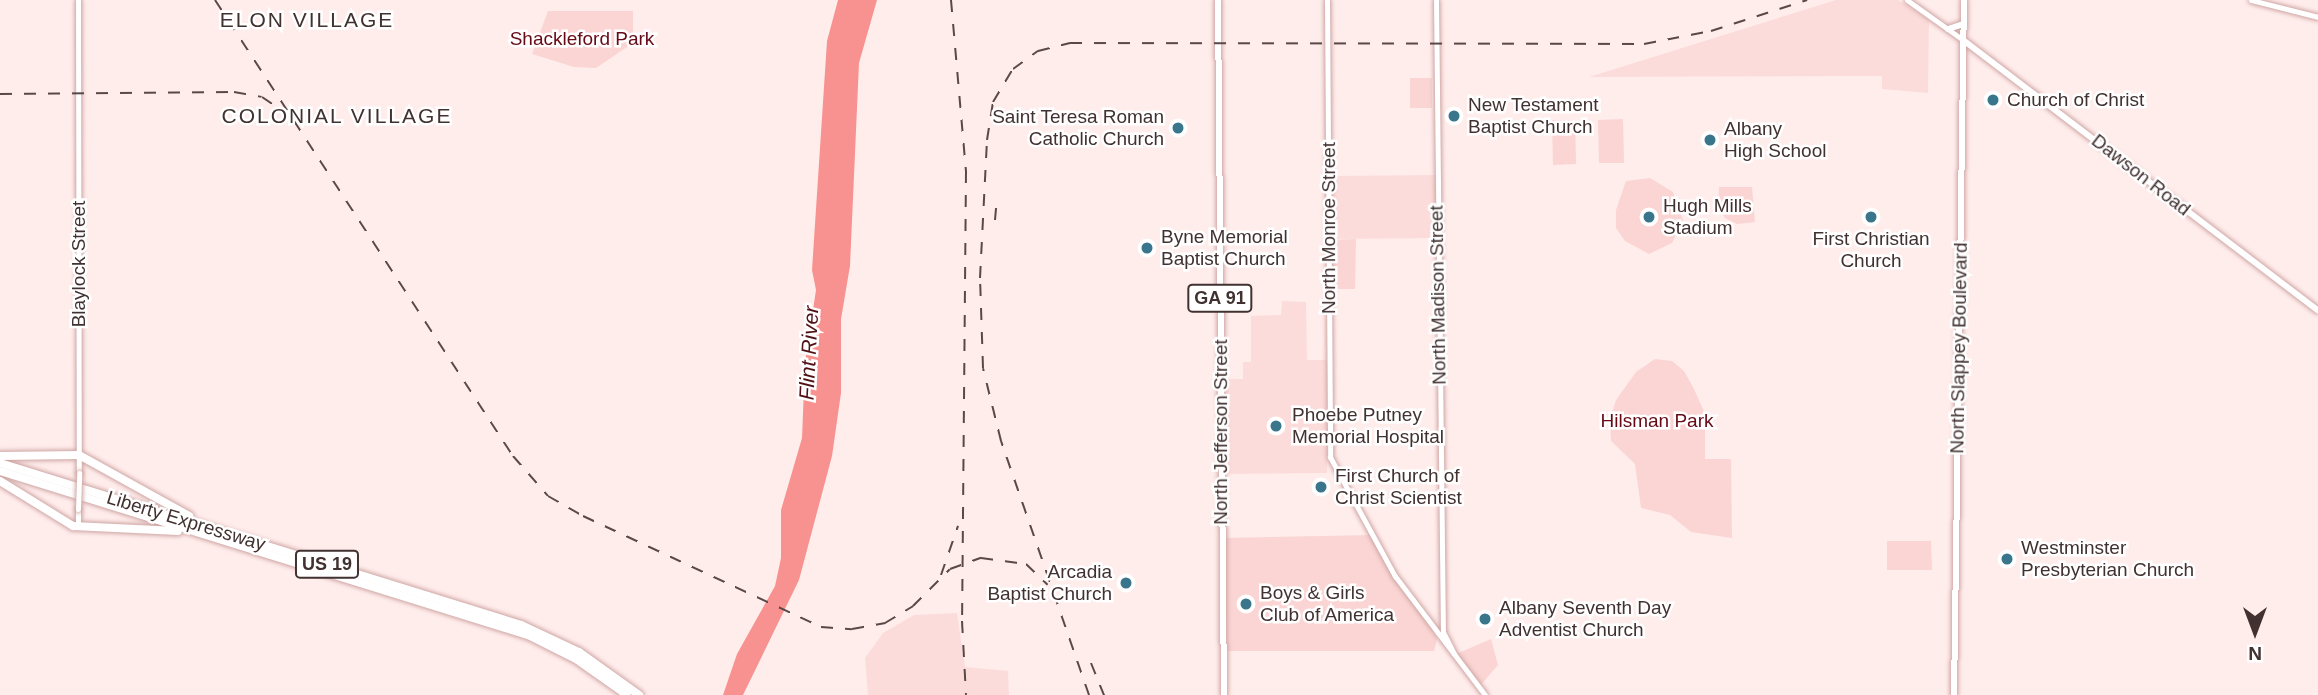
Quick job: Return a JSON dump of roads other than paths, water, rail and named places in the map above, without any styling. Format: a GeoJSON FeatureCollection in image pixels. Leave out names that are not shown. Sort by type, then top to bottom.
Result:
{"type":"FeatureCollection","features":[{"type":"Feature","properties":{"kind":"highway"},"geometry":{"type":"LineString","coordinates":[[0,456],[79,454],[107,466],[163,506],[244,538]]}},
{"type":"Feature","properties":{"kind":"highway","name":"Liberty Expressway"},"geometry":{"type":"LineString","coordinates":[[0,463],[538,631],[594,661],[639,695]]}},
{"type":"Feature","properties":{"kind":"highway","name":"Liberty Expressway"},"geometry":{"type":"LineString","coordinates":[[0,471],[528,635],[576,659],[627,695]]}},
{"type":"Feature","properties":{"kind":"highway"},"geometry":{"type":"LineString","coordinates":[[0,481],[55,519],[78,527],[168,528],[265,553]]}},
{"type":"Feature","properties":{"kind":"main road","name":"Blaylock Street"},"geometry":{"type":"LineString","coordinates":[[78,0],[78,527]]}},
{"type":"Feature","properties":{"kind":"main road","name":"North Jefferson Street"},"geometry":{"type":"LineString","coordinates":[[1218,0],[1223,695]]}},
{"type":"Feature","properties":{"kind":"main road","name":"North Monroe Street"},"geometry":{"type":"LineString","coordinates":[[1327,0],[1330,457],[1395,576],[1454,654]]}},
{"type":"Feature","properties":{"kind":"main road","name":"North Madison Street"},"geometry":{"type":"LineString","coordinates":[[1436,0],[1443,632],[1454,654]]}},
{"type":"Feature","properties":{"kind":"main road"},"geometry":{"type":"LineString","coordinates":[[1907,0],[1963,40]]}},
{"type":"Feature","properties":{"kind":"main road","name":"North Slappey Boulevard"},"geometry":{"type":"LineString","coordinates":[[1954,695],[1964,0]]}},
{"type":"Feature","properties":{"kind":"main road"},"geometry":{"type":"LineString","coordinates":[[2251,0],[2318,17]]}},
{"type":"Feature","properties":{"kind":"main road"},"geometry":{"type":"LineString","coordinates":[[1948,29],[1957,30],[1964,23]]}},
{"type":"Feature","properties":{"kind":"main road","name":"Dawson Road"},"geometry":{"type":"LineString","coordinates":[[1963,40],[2318,310]]}},
{"type":"Feature","properties":{"kind":"main road"},"geometry":{"type":"LineString","coordinates":[[1454,654],[1485,695]]}},
{"type":"Feature","properties":{"kind":"water","name":"Flint River"},"geometry":{"type":"Polygon","coordinates":[[[838,0],[877,0],[859,63],[850,266],[841,319],[841,393],[832,456],[799,580],[743,695],[723,695],[737,654],[775,586],[781,558],[781,510],[802,438],[805,363],[816,290],[812,270],[827,41],[838,0]]]}},
{"type":"Feature","properties":{"kind":"railway"},"geometry":{"type":"LineString","coordinates":[[215,0],[513,456],[548,496],[583,516],[821,627],[852,629],[885,623],[913,606],[950,569],[981,558],[1026,564],[1048,585]]}},
{"type":"Feature","properties":{"kind":"railway"},"geometry":{"type":"LineString","coordinates":[[951,0],[966,171],[962,621],[966,695]]}},
{"type":"Feature","properties":{"kind":"railway"},"geometry":{"type":"LineString","coordinates":[[1089,695],[1001,441],[983,368],[980,278],[987,140],[993,102],[1013,69],[1038,51],[1070,43],[1644,44],[1711,31],[1807,0]]}},
{"type":"Feature","properties":{"kind":"railway"},"geometry":{"type":"LineString","coordinates":[[0,94],[234,92],[262,97],[281,110]]}},
{"type":"Feature","properties":{"kind":"railway"},"geometry":{"type":"LineString","coordinates":[[995,220],[997,197]]}},
{"type":"Feature","properties":{"kind":"railway"},"geometry":{"type":"LineString","coordinates":[[941,575],[958,526]]}},
{"type":"Feature","properties":{"kind":"railway"},"geometry":{"type":"LineString","coordinates":[[1091,663],[1104,695]]}},
{"type":"Feature","properties":{"kind":"place","name":"Church of Christ"},"geometry":{"type":"Point","coordinates":[1993,100]}},
{"type":"Feature","properties":{"kind":"place","name":"New Testament Baptist Church"},"geometry":{"type":"Point","coordinates":[1454,116]}},
{"type":"Feature","properties":{"kind":"place","name":"Saint Teresa Roman Catholic Church"},"geometry":{"type":"Point","coordinates":[1178,128]}},
{"type":"Feature","properties":{"kind":"place","name":"Albany High School"},"geometry":{"type":"Point","coordinates":[1710,140]}},
{"type":"Feature","properties":{"kind":"place","name":"Hugh Mills Stadium"},"geometry":{"type":"Point","coordinates":[1649,217]}},
{"type":"Feature","properties":{"kind":"place","name":"First Christian Church"},"geometry":{"type":"Point","coordinates":[1871,217]}},
{"type":"Feature","properties":{"kind":"place","name":"Byne Memorial Baptist Church"},"geometry":{"type":"Point","coordinates":[1147,248]}},
{"type":"Feature","properties":{"kind":"place","name":"Phoebe Putney Memorial Hospital"},"geometry":{"type":"Point","coordinates":[1276,426]}},
{"type":"Feature","properties":{"kind":"place","name":"First Church of Christ Scientist"},"geometry":{"type":"Point","coordinates":[1321,487]}},
{"type":"Feature","properties":{"kind":"place","name":"Westminster Presbyterian Church"},"geometry":{"type":"Point","coordinates":[2007,559]}},
{"type":"Feature","properties":{"kind":"place","name":"Arcadia Baptist Church"},"geometry":{"type":"Point","coordinates":[1126,583]}},
{"type":"Feature","properties":{"kind":"place","name":"Boys & Girls Club of America"},"geometry":{"type":"Point","coordinates":[1246,604]}},
{"type":"Feature","properties":{"kind":"place","name":"Albany Seventh Day Adventist Church"},"geometry":{"type":"Point","coordinates":[1485,619]}},
{"type":"Feature","properties":{"kind":"district","name":"ELON VILLAGE"},"geometry":{"type":"Point","coordinates":[307,20]}},
{"type":"Feature","properties":{"kind":"district","name":"COLONIAL VILLAGE"},"geometry":{"type":"Point","coordinates":[337,116]}},
{"type":"Feature","properties":{"kind":"park label","name":"Shackleford Park"},"geometry":{"type":"Point","coordinates":[582,39]}},
{"type":"Feature","properties":{"kind":"park label","name":"Hilsman Park"},"geometry":{"type":"Point","coordinates":[1657,421]}}]}
